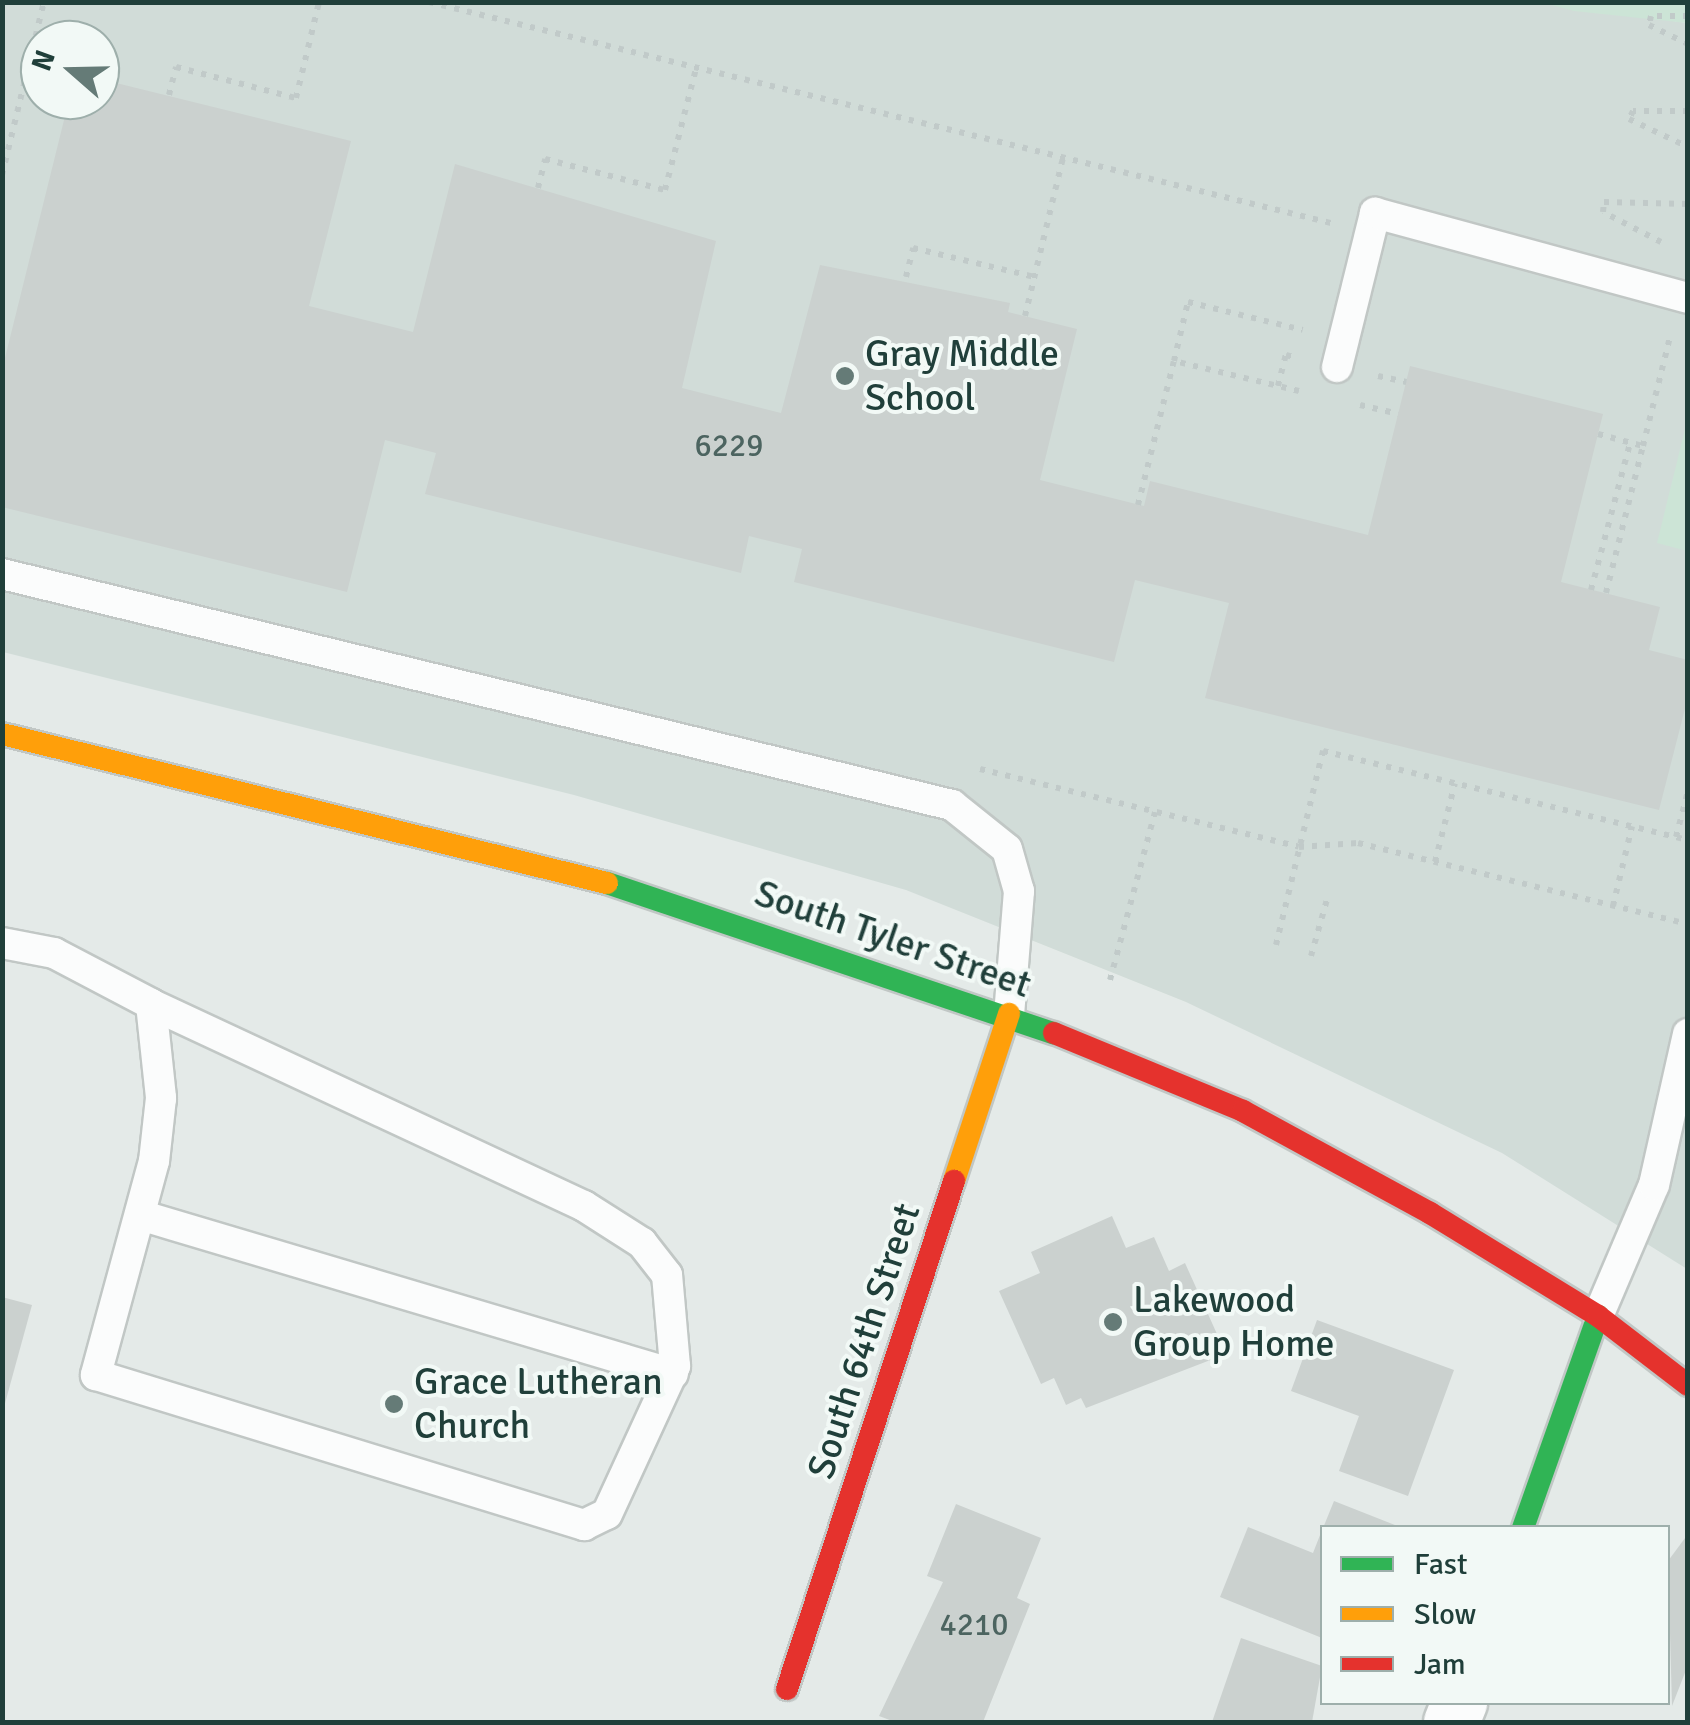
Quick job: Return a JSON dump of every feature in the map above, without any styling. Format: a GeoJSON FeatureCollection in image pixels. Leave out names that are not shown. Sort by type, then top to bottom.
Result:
{"type":"FeatureCollection","features":[{"type":"Feature","properties":{"kind":"street","name":"South Tyler Street"},"geometry":{"type":"LineString","coordinates":[[2,734],[576,873],[1008,1014],[1243,1112],[1598,1316],[1688,1385]]}},
{"type":"Feature","properties":{"kind":"street","name":"South 64th Street"},"geometry":{"type":"LineString","coordinates":[[787,1689],[1008,1014]]}},
{"type":"Feature","properties":{"kind":"street"},"geometry":{"type":"LineString","coordinates":[[1525,1525],[1598,1316]]}},
{"type":"Feature","properties":{"kind":"lane"},"geometry":{"type":"LineString","coordinates":[[1340,353],[1375,213],[1684,296]]}},
{"type":"Feature","properties":{"kind":"lane"},"geometry":{"type":"LineString","coordinates":[[2,574],[952,805],[1006,848],[1018,890],[1008,1014]]}},
{"type":"Feature","properties":{"kind":"lane"},"geometry":{"type":"LineString","coordinates":[[2,943],[54,954],[152,1004],[584,1206],[642,1243],[667,1274],[672,1374],[607,1514],[584,1525],[96,1375],[140,1214],[161,1098],[152,1004]]}},
{"type":"Feature","properties":{"kind":"lane"},"geometry":{"type":"LineString","coordinates":[[1598,1316],[1654,1185],[1688,1034]]}},
{"type":"Feature","properties":{"kind":"lane"},"geometry":{"type":"LineString","coordinates":[[140,1214],[672,1374]]}},
{"type":"Feature","properties":{"kind":"path"},"geometry":{"type":"LineString","coordinates":[[2,175],[44,2]]}},
{"type":"Feature","properties":{"kind":"path"},"geometry":{"type":"LineString","coordinates":[[169,95],[176,68],[296,98],[318,2]]}},
{"type":"Feature","properties":{"kind":"path"},"geometry":{"type":"LineString","coordinates":[[429,2],[1370,233]]}},
{"type":"Feature","properties":{"kind":"path"},"geometry":{"type":"LineString","coordinates":[[1688,16],[1651,16],[1649,25],[1688,44]]}},
{"type":"Feature","properties":{"kind":"path"},"geometry":{"type":"LineString","coordinates":[[538,188],[545,159],[665,190],[696,68]]}},
{"type":"Feature","properties":{"kind":"path"},"geometry":{"type":"LineString","coordinates":[[1688,111],[1633,111],[1629,118],[1688,147]]}},
{"type":"Feature","properties":{"kind":"path"},"geometry":{"type":"LineString","coordinates":[[1026,316],[1063,158]]}},
{"type":"Feature","properties":{"kind":"path"},"geometry":{"type":"LineString","coordinates":[[1670,247],[1602,212],[1604,202],[1688,204]]}},
{"type":"Feature","properties":{"kind":"path"},"geometry":{"type":"LineString","coordinates":[[906,277],[914,248],[1035,277]]}},
{"type":"Feature","properties":{"kind":"path"},"geometry":{"type":"LineString","coordinates":[[1606,593],[1684,296]]}},
{"type":"Feature","properties":{"kind":"path"},"geometry":{"type":"LineString","coordinates":[[1138,505],[1188,302],[1340,353]]}},
{"type":"Feature","properties":{"kind":"path"},"geometry":{"type":"LineString","coordinates":[[1278,386],[1286,356]]}},
{"type":"Feature","properties":{"kind":"path"},"geometry":{"type":"LineString","coordinates":[[1174,361],[1312,394]]}},
{"type":"Feature","properties":{"kind":"path"},"geometry":{"type":"LineString","coordinates":[[1387,378],[1406,382]]}},
{"type":"Feature","properties":{"kind":"path"},"geometry":{"type":"LineString","coordinates":[[1346,402],[1398,414]]}},
{"type":"Feature","properties":{"kind":"path"},"geometry":{"type":"LineString","coordinates":[[1598,434],[1643,446]]}},
{"type":"Feature","properties":{"kind":"path"},"geometry":{"type":"LineString","coordinates":[[1591,590],[1630,443]]}},
{"type":"Feature","properties":{"kind":"path"},"geometry":{"type":"LineString","coordinates":[[1276,945],[1323,751],[1688,840]]}},
{"type":"Feature","properties":{"kind":"path"},"geometry":{"type":"LineString","coordinates":[[1435,862],[1455,783]]}},
{"type":"Feature","properties":{"kind":"path"},"geometry":{"type":"LineString","coordinates":[[1676,837],[1688,790]]}},
{"type":"Feature","properties":{"kind":"path"},"geometry":{"type":"LineString","coordinates":[[1110,980],[1155,812]]}},
{"type":"Feature","properties":{"kind":"path"},"geometry":{"type":"LineString","coordinates":[[1613,906],[1632,826]]}},
{"type":"Feature","properties":{"kind":"path"},"geometry":{"type":"LineString","coordinates":[[1299,847],[1358,844],[1688,924]]}},
{"type":"Feature","properties":{"kind":"path"},"geometry":{"type":"LineString","coordinates":[[1312,956],[1328,896]]}},
{"type":"Feature","properties":{"kind":"shaded area","name":"Gray Middle School"},"geometry":{"type":"Polygon","coordinates":[[[1544,2],[1687,23],[1687,1269],[1502,1153],[1186,1002],[906,890],[574,795],[3,652],[3,3],[1544,2]]]}},
{"type":"Feature","properties":{"kind":"green space"},"geometry":{"type":"Polygon","coordinates":[[[1544,3],[1687,3],[1687,23],[1574,11],[1544,3]]]}},
{"type":"Feature","properties":{"kind":"green space"},"geometry":{"type":"Polygon","coordinates":[[[1687,421],[1687,551],[1657,543],[1687,421]]]}},
{"type":"Feature","properties":{"kind":"building","name":"Gray Middle School"},"geometry":{"type":"Polygon","coordinates":[[[120,84],[351,141],[309,306],[413,332],[455,164],[716,241],[682,388],[781,413],[820,265],[1010,303],[1008,312],[1077,329],[1040,480],[1144,506],[1150,481],[1368,535],[1410,366],[1603,414],[1561,582],[1660,607],[1649,650],[1688,660],[1688,697],[1659,810],[1205,698],[1229,603],[1135,580],[1114,662],[794,582],[802,549],[749,536],[741,573],[425,494],[436,453],[385,440],[347,592],[2,507],[2,370],[64,120],[120,120],[120,84]]]}},
{"type":"Feature","properties":{"kind":"building","name":"Lakewood Group Home"},"geometry":{"type":"Polygon","coordinates":[[[1112,1216],[1126,1248],[1154,1237],[1169,1271],[1185,1263],[1226,1354],[1086,1408],[1081,1398],[1066,1405],[1054,1378],[1041,1384],[999,1291],[1040,1273],[1031,1252],[1112,1216]]]}},
{"type":"Feature","properties":{"kind":"building"},"geometry":{"type":"Polygon","coordinates":[[[2,1297],[32,1305],[4,1407],[2,1407],[2,1297]]]}},
{"type":"Feature","properties":{"kind":"building"},"geometry":{"type":"Polygon","coordinates":[[[1317,1320],[1454,1370],[1408,1496],[1339,1471],[1359,1416],[1291,1391],[1317,1320]]]}},
{"type":"Feature","properties":{"kind":"building"},"geometry":{"type":"Polygon","coordinates":[[[1334,1501],[1395,1525],[1324,1525],[1334,1501]]]}},
{"type":"Feature","properties":{"kind":"building"},"geometry":{"type":"Polygon","coordinates":[[[956,1504],[1041,1538],[1017,1598],[1030,1604],[983,1722],[895,1722],[879,1716],[943,1582],[927,1576],[956,1504]]]}},
{"type":"Feature","properties":{"kind":"building"},"geometry":{"type":"Polygon","coordinates":[[[1248,1527],[1313,1553],[1320,1535],[1320,1637],[1220,1597],[1248,1527]]]}},
{"type":"Feature","properties":{"kind":"building"},"geometry":{"type":"Polygon","coordinates":[[[1688,1534],[1688,1665],[1672,1706],[1670,1634],[1670,1558],[1688,1534]]]}},
{"type":"Feature","properties":{"kind":"building"},"geometry":{"type":"Polygon","coordinates":[[[1241,1638],[1320,1665],[1312,1722],[1212,1722],[1241,1638]]]}},
{"type":"Feature","properties":{"kind":"traffic: fast"},"geometry":{"type":"LineString","coordinates":[[607,883],[1054,1033]]}},
{"type":"Feature","properties":{"kind":"traffic: fast"},"geometry":{"type":"LineString","coordinates":[[1524,1525],[1598,1316]]}},
{"type":"Feature","properties":{"kind":"traffic: slow"},"geometry":{"type":"LineString","coordinates":[[2,734],[607,883]]}},
{"type":"Feature","properties":{"kind":"traffic: slow"},"geometry":{"type":"LineString","coordinates":[[954,1181],[1009,1014]]}},
{"type":"Feature","properties":{"kind":"traffic: jam"},"geometry":{"type":"LineString","coordinates":[[1054,1033],[1243,1111],[1430,1213],[1598,1316],[1688,1385]]}},
{"type":"Feature","properties":{"kind":"traffic: jam"},"geometry":{"type":"LineString","coordinates":[[787,1689],[954,1181]]}},
{"type":"Feature","properties":{"kind":"place","name":"Gray Middle School"},"geometry":{"type":"Point","coordinates":[845,376]}},
{"type":"Feature","properties":{"kind":"place","name":"Lakewood Group Home"},"geometry":{"type":"Point","coordinates":[1113,1322]}},
{"type":"Feature","properties":{"kind":"place","name":"Grace Lutheran Church"},"geometry":{"type":"Point","coordinates":[394,1404]}}]}
